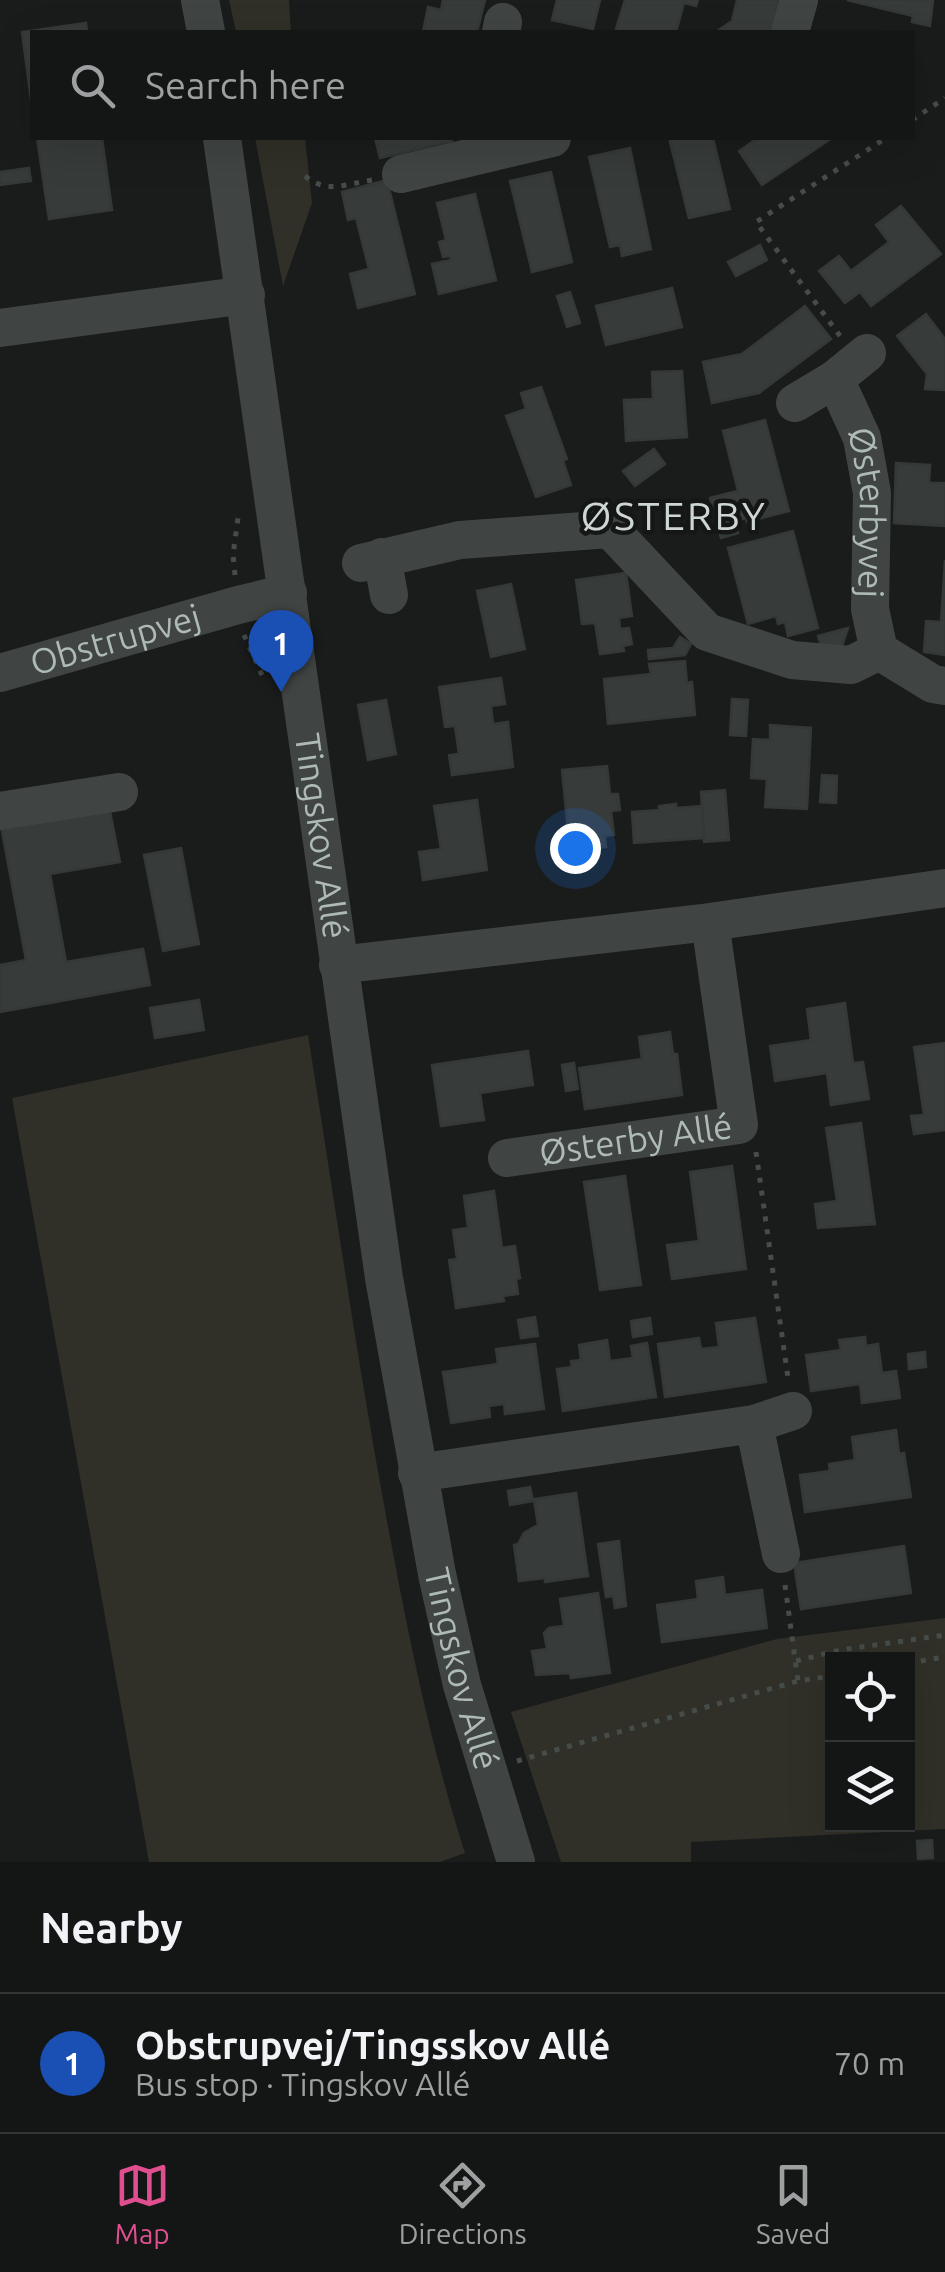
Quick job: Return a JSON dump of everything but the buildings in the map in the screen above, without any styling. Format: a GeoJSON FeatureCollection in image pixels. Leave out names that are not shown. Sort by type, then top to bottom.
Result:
{"type":"FeatureCollection","features":[{"type":"Feature","properties":{"kind":"street"},"geometry":{"type":"LineString","coordinates":[[200,0],[206,30]]}},
{"type":"Feature","properties":{"kind":"street"},"geometry":{"type":"LineString","coordinates":[[791,30],[799,0]]}},
{"type":"Feature","properties":{"kind":"street","name":"Tingskov Allé"},"geometry":{"type":"LineString","coordinates":[[222,140],[338,966],[417,1472],[462,1685],[516,1862]]}},
{"type":"Feature","properties":{"kind":"street"},"geometry":{"type":"LineString","coordinates":[[400,174],[477,147],[535,140]]}},
{"type":"Feature","properties":{"kind":"street"},"geometry":{"type":"LineString","coordinates":[[0,328],[246,296]]}},
{"type":"Feature","properties":{"kind":"street","name":"Østerbyvej"},"geometry":{"type":"LineString","coordinates":[[796,403],[854,364],[872,493],[870,609],[880,650],[933,684],[945,686]]}},
{"type":"Feature","properties":{"kind":"street","name":"Østerbyvej"},"geometry":{"type":"LineString","coordinates":[[389,594],[371,560],[460,540],[610,529],[707,632],[792,660],[851,665],[880,650]]}},
{"type":"Feature","properties":{"kind":"street","name":"Obstrupvej"},"geometry":{"type":"LineString","coordinates":[[0,673],[288,593]]}},
{"type":"Feature","properties":{"kind":"street"},"geometry":{"type":"LineString","coordinates":[[0,812],[120,792]]}},
{"type":"Feature","properties":{"kind":"street"},"geometry":{"type":"LineString","coordinates":[[338,966],[710,922],[945,888]]}},
{"type":"Feature","properties":{"kind":"street","name":"Østerby Allé"},"geometry":{"type":"LineString","coordinates":[[507,1158],[739,1125],[710,922]]}},
{"type":"Feature","properties":{"kind":"street"},"geometry":{"type":"LineString","coordinates":[[417,1472],[754,1424],[793,1411]]}},
{"type":"Feature","properties":{"kind":"street"},"geometry":{"type":"LineString","coordinates":[[754,1424],[780,1554]]}},
{"type":"Feature","properties":{"kind":"path"},"geometry":{"type":"LineString","coordinates":[[915,118],[945,98]]}},
{"type":"Feature","properties":{"kind":"path"},"geometry":{"type":"LineString","coordinates":[[854,364],[756,222],[883,140]]}},
{"type":"Feature","properties":{"kind":"path"},"geometry":{"type":"LineString","coordinates":[[305,176],[327,188],[400,174]]}},
{"type":"Feature","properties":{"kind":"path"},"geometry":{"type":"LineString","coordinates":[[739,1125],[754,1139],[793,1411]]}},
{"type":"Feature","properties":{"kind":"path"},"geometry":{"type":"LineString","coordinates":[[780,1554],[798,1681]]}},
{"type":"Feature","properties":{"kind":"path"},"geometry":{"type":"LineString","coordinates":[[796,1661],[840,1650],[945,1635]]}},
{"type":"Feature","properties":{"kind":"path"},"geometry":{"type":"LineString","coordinates":[[915,1662],[945,1657]]}},
{"type":"Feature","properties":{"kind":"path"},"geometry":{"type":"LineString","coordinates":[[488,1770],[798,1681],[825,1677]]}},
{"type":"Feature","properties":{"kind":"shaded area"},"geometry":{"type":"Polygon","coordinates":[[[229,0],[289,0],[291,30],[236,30],[229,0]]]}},
{"type":"Feature","properties":{"kind":"shaded area"},"geometry":{"type":"Polygon","coordinates":[[[255,140],[305,140],[312,203],[283,286],[255,140]]]}},
{"type":"Feature","properties":{"kind":"shaded area"},"geometry":{"type":"Polygon","coordinates":[[[308,1035],[395,1563],[430,1730],[465,1853],[440,1862],[149,1862],[12,1098],[308,1035]]]}},
{"type":"Feature","properties":{"kind":"shaded area"},"geometry":{"type":"Polygon","coordinates":[[[945,1618],[945,1829],[915,1831],[915,1652],[825,1652],[825,1832],[886,1832],[691,1842],[691,1862],[561,1862],[511,1712],[777,1639],[945,1618]]]}},
{"type":"Feature","properties":{"kind":"place","name":"Obstrupvej/Tingsskov Allé"},"geometry":{"type":"Point","coordinates":[281,692]}},
{"type":"Feature","properties":{"kind":"district","name":"ØSTERBY"},"geometry":{"type":"Point","coordinates":[674,516]}}]}
